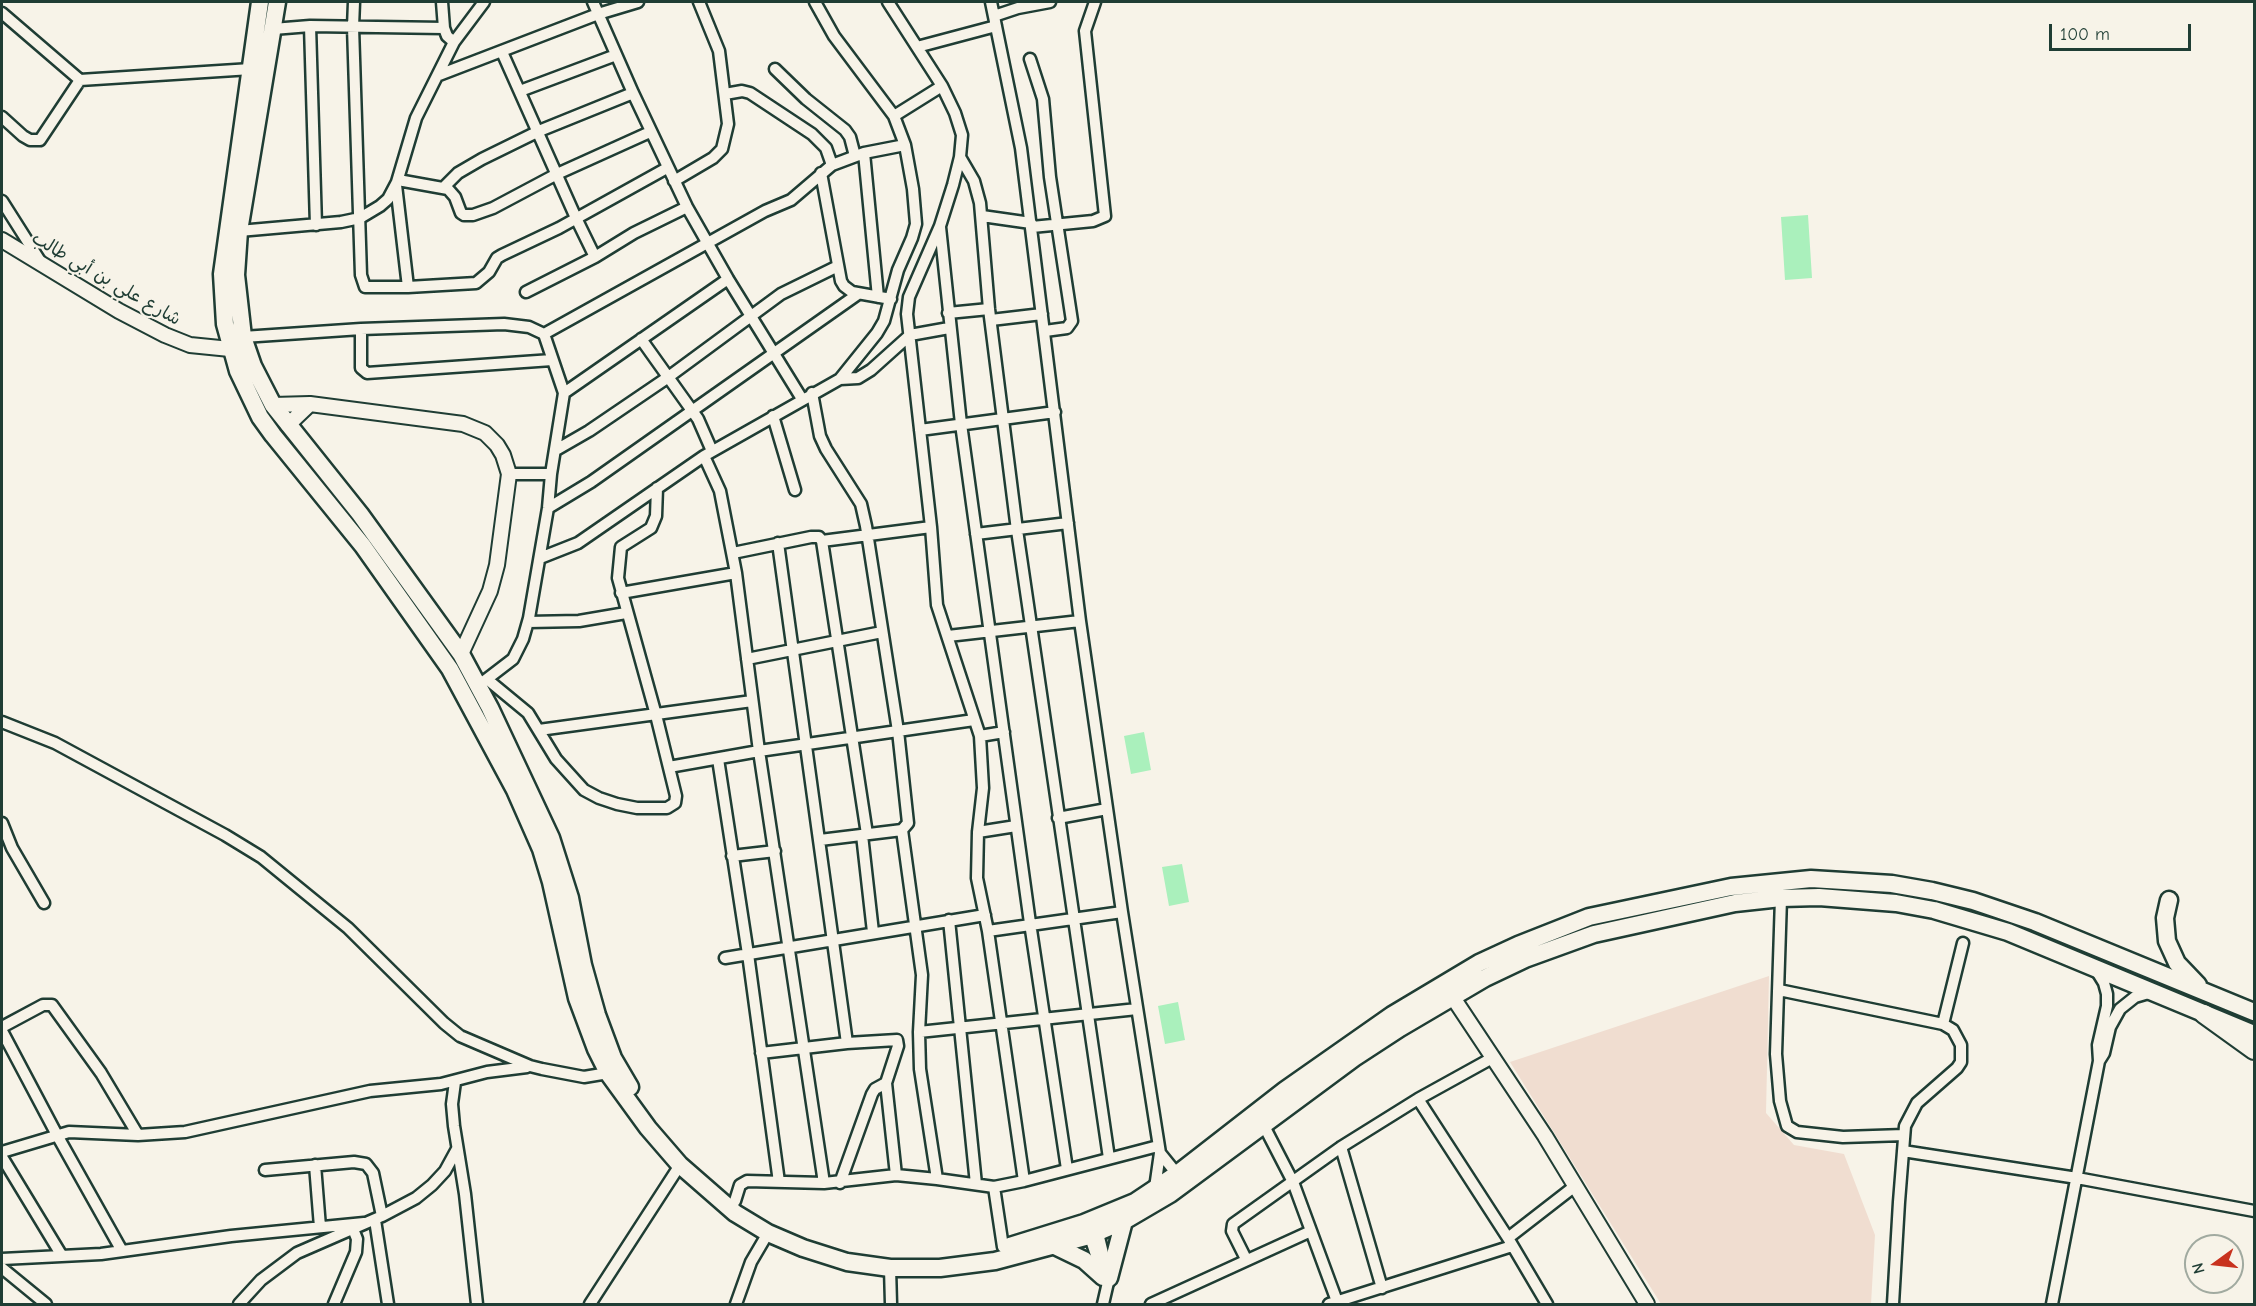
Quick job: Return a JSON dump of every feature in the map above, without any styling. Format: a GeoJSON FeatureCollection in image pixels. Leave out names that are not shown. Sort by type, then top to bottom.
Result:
{"type":"FeatureCollection","features":[{"type":"Feature","properties":{"kind":"highway"},"geometry":{"type":"LineString","coordinates":[[2204,1014],[2254,1050]]}},
{"type":"Feature","properties":{"kind":"main road"},"geometry":{"type":"LineString","coordinates":[[260,2],[223,266],[223,299],[230,349],[246,391],[260,417],[369,541],[483,683],[551,838],[570,898],[576,966],[586,1025],[608,1073],[648,1128],[680,1165],[735,1213],[768,1233],[803,1248],[847,1262],[890,1268],[940,1268],[994,1260],[1055,1246],[1091,1228],[1177,1174],[1285,1090],[1392,1015],[1448,990]]}},
{"type":"Feature","properties":{"kind":"main road"},"geometry":{"type":"LineString","coordinates":[[277,2],[239,231],[236,275],[243,337],[253,366],[273,405],[369,541],[450,669],[520,800],[541,849],[576,966],[623,1076],[673,1143],[699,1170],[735,1201],[775,1225],[826,1244],[873,1256],[897,1258],[948,1256],[1003,1247],[1124,1221],[1170,1194],[1448,990],[1518,945],[1731,887],[1791,880],[1852,880],[1902,886],[1973,901],[2035,922],[2254,1012]]}},
{"type":"Feature","properties":{"kind":"main road"},"geometry":{"type":"LineString","coordinates":[[1592,926],[1781,898],[1858,898],[1934,910],[2008,932],[2254,1034]]}},
{"type":"Feature","properties":{"kind":"main road"},"geometry":{"type":"LineString","coordinates":[[2169,900],[2165,927],[2169,949],[2183,971],[2210,995]]}},
{"type":"Feature","properties":{"kind":"main road"},"geometry":{"type":"LineString","coordinates":[[2126,980],[2134,962]]}},
{"type":"Feature","properties":{"kind":"main road"},"geometry":{"type":"LineString","coordinates":[[1055,1246],[1084,1260],[1106,1280],[1124,1221]]}},
{"type":"Feature","properties":{"kind":"street"},"geometry":{"type":"LineString","coordinates":[[354,2],[363,285],[408,287],[476,283],[489,272],[497,258],[667,168]]}},
{"type":"Feature","properties":{"kind":"street"},"geometry":{"type":"LineString","coordinates":[[442,2],[444,28],[447,36],[454,42]]}},
{"type":"Feature","properties":{"kind":"street"},"geometry":{"type":"LineString","coordinates":[[239,231],[316,225],[360,218],[388,199],[397,182],[416,118],[454,42],[484,2]]}},
{"type":"Feature","properties":{"kind":"street"},"geometry":{"type":"LineString","coordinates":[[593,2],[650,132],[687,207],[750,316],[807,396],[820,436],[861,504],[898,731],[908,823],[902,830],[820,840]]}},
{"type":"Feature","properties":{"kind":"street"},"geometry":{"type":"LineString","coordinates":[[439,75],[598,14],[618,4],[638,2]]}},
{"type":"Feature","properties":{"kind":"street"},"geometry":{"type":"LineString","coordinates":[[674,181],[713,158],[722,149],[726,140],[728,124],[719,51],[699,2]]}},
{"type":"Feature","properties":{"kind":"street"},"geometry":{"type":"LineString","coordinates":[[540,558],[578,543],[708,453],[840,379],[884,321],[898,270],[916,224],[913,189],[905,145],[894,116],[834,36],[815,2]]}},
{"type":"Feature","properties":{"kind":"street"},"geometry":{"type":"LineString","coordinates":[[888,2],[942,86],[959,126],[962,146],[940,226],[909,297],[907,314],[931,527],[937,605],[980,736],[983,788],[978,832],[977,878],[988,930],[1024,1181]]}},
{"type":"Feature","properties":{"kind":"street"},"geometry":{"type":"LineString","coordinates":[[991,2],[1021,148],[1080,621],[1159,1149],[1155,1188]]}},
{"type":"Feature","properties":{"kind":"street"},"geometry":{"type":"LineString","coordinates":[[917,47],[995,21],[1018,8],[1050,2]]}},
{"type":"Feature","properties":{"kind":"street"},"geometry":{"type":"LineString","coordinates":[[982,216],[1031,225],[1058,225],[1093,221],[1105,216],[1085,31],[1095,2]]}},
{"type":"Feature","properties":{"kind":"street"},"geometry":{"type":"LineString","coordinates":[[2,13],[80,80],[251,69]]}},
{"type":"Feature","properties":{"kind":"street"},"geometry":{"type":"LineString","coordinates":[[273,28],[310,26],[444,28]]}},
{"type":"Feature","properties":{"kind":"street"},"geometry":{"type":"LineString","coordinates":[[310,26],[316,225]]}},
{"type":"Feature","properties":{"kind":"street"},"geometry":{"type":"LineString","coordinates":[[502,52],[595,257]]}},
{"type":"Feature","properties":{"kind":"street"},"geometry":{"type":"LineString","coordinates":[[520,91],[616,55]]}},
{"type":"Feature","properties":{"kind":"street"},"geometry":{"type":"LineString","coordinates":[[1030,59],[1043,99],[1050,177],[1072,321],[1067,328],[1045,332]]}},
{"type":"Feature","properties":{"kind":"street"},"geometry":{"type":"LineString","coordinates":[[775,69],[806,99],[845,130],[859,155],[878,297]]}},
{"type":"Feature","properties":{"kind":"street"},"geometry":{"type":"LineString","coordinates":[[2,117],[23,136],[30,140],[40,140],[80,80]]}},
{"type":"Feature","properties":{"kind":"street"},"geometry":{"type":"LineString","coordinates":[[894,116],[942,86]]}},
{"type":"Feature","properties":{"kind":"street"},"geometry":{"type":"LineString","coordinates":[[725,94],[742,91],[750,93],[786,116],[822,143],[832,165]]}},
{"type":"Feature","properties":{"kind":"street"},"geometry":{"type":"LineString","coordinates":[[443,188],[458,173],[539,132],[633,93]]}},
{"type":"Feature","properties":{"kind":"street"},"geometry":{"type":"LineString","coordinates":[[397,182],[443,188],[452,192],[461,213],[473,215],[494,208],[557,174],[650,132]]}},
{"type":"Feature","properties":{"kind":"street"},"geometry":{"type":"LineString","coordinates":[[544,334],[708,245],[765,211],[791,200],[832,165],[859,155],[905,145]]}},
{"type":"Feature","properties":{"kind":"street"},"geometry":{"type":"LineString","coordinates":[[960,157],[977,190],[982,216],[990,314],[1017,530],[1109,1158]]}},
{"type":"Feature","properties":{"kind":"street"},"geometry":{"type":"LineString","coordinates":[[821,173],[838,266],[844,286],[858,294],[891,299]]}},
{"type":"Feature","properties":{"kind":"street"},"geometry":{"type":"LineString","coordinates":[[397,182],[408,287]]}},
{"type":"Feature","properties":{"kind":"street"},"geometry":{"type":"LineString","coordinates":[[2,201],[40,261]]}},
{"type":"Feature","properties":{"kind":"street"},"geometry":{"type":"LineString","coordinates":[[526,292],[687,207]]}},
{"type":"Feature","properties":{"kind":"street"},"geometry":{"type":"LineString","coordinates":[[940,226],[949,328],[961,424],[1016,826],[1067,1169]]}},
{"type":"Feature","properties":{"kind":"street","name":"شارع علي بن أبي طالب"},"geometry":{"type":"LineString","coordinates":[[2,240],[119,311],[175,340],[190,345],[230,349]]}},
{"type":"Feature","properties":{"kind":"street"},"geometry":{"type":"LineString","coordinates":[[555,450],[589,431],[667,378],[781,294],[838,266]]}},
{"type":"Feature","properties":{"kind":"street"},"geometry":{"type":"LineString","coordinates":[[564,393],[728,279]]}},
{"type":"Feature","properties":{"kind":"street"},"geometry":{"type":"LineString","coordinates":[[549,508],[573,495],[858,294]]}},
{"type":"Feature","properties":{"kind":"street"},"geometry":{"type":"LineString","coordinates":[[948,313],[1042,314]]}},
{"type":"Feature","properties":{"kind":"street"},"geometry":{"type":"LineString","coordinates":[[243,337],[361,329],[504,324],[529,327],[544,334],[564,393],[551,474],[549,508],[523,639],[513,659],[483,683],[524,708],[556,759],[584,790],[617,804],[656,809],[673,805],[676,796],[618,578],[621,546],[651,528],[656,516],[657,488]]}},
{"type":"Feature","properties":{"kind":"street"},"geometry":{"type":"LineString","coordinates":[[840,379],[854,379],[865,374],[910,335],[949,328]]}},
{"type":"Feature","properties":{"kind":"street"},"geometry":{"type":"LineString","coordinates":[[361,329],[361,368],[367,373],[552,360]]}},
{"type":"Feature","properties":{"kind":"street"},"geometry":{"type":"LineString","coordinates":[[641,339],[702,426],[720,491],[733,553],[759,751],[824,1183]]}},
{"type":"Feature","properties":{"kind":"street"},"geometry":{"type":"LineString","coordinates":[[288,425],[310,404]]}},
{"type":"Feature","properties":{"kind":"street"},"geometry":{"type":"LineString","coordinates":[[273,405],[310,404],[463,424],[485,433],[497,444],[509,474],[497,565],[490,591],[461,654]]}},
{"type":"Feature","properties":{"kind":"street"},"geometry":{"type":"LineString","coordinates":[[920,430],[1055,412]]}},
{"type":"Feature","properties":{"kind":"street"},"geometry":{"type":"LineString","coordinates":[[773,416],[795,490]]}},
{"type":"Feature","properties":{"kind":"street"},"geometry":{"type":"LineString","coordinates":[[509,474],[551,474]]}},
{"type":"Feature","properties":{"kind":"street"},"geometry":{"type":"LineString","coordinates":[[976,534],[1068,523]]}},
{"type":"Feature","properties":{"kind":"street"},"geometry":{"type":"LineString","coordinates":[[733,553],[815,536],[822,541],[931,527]]}},
{"type":"Feature","properties":{"kind":"street"},"geometry":{"type":"LineString","coordinates":[[822,541],[865,835],[873,932]]}},
{"type":"Feature","properties":{"kind":"street"},"geometry":{"type":"LineString","coordinates":[[778,543],[847,1043]]}},
{"type":"Feature","properties":{"kind":"street"},"geometry":{"type":"LineString","coordinates":[[621,593],[736,573]]}},
{"type":"Feature","properties":{"kind":"street"},"geometry":{"type":"LineString","coordinates":[[528,622],[579,621],[626,613]]}},
{"type":"Feature","properties":{"kind":"street"},"geometry":{"type":"LineString","coordinates":[[948,636],[1080,621]]}},
{"type":"Feature","properties":{"kind":"street"},"geometry":{"type":"LineString","coordinates":[[747,659],[882,632]]}},
{"type":"Feature","properties":{"kind":"street"},"geometry":{"type":"LineString","coordinates":[[538,730],[752,701]]}},
{"type":"Feature","properties":{"kind":"street"},"geometry":{"type":"LineString","coordinates":[[669,767],[759,751],[974,720]]}},
{"type":"Feature","properties":{"kind":"street"},"geometry":{"type":"LineString","coordinates":[[2,722],[55,743],[225,835],[261,857],[348,928],[454,1032],[530,1066],[577,1077],[608,1073]]}},
{"type":"Feature","properties":{"kind":"street"},"geometry":{"type":"LineString","coordinates":[[980,736],[1004,732]]}},
{"type":"Feature","properties":{"kind":"street"},"geometry":{"type":"LineString","coordinates":[[718,759],[748,954],[779,1182]]}},
{"type":"Feature","properties":{"kind":"street"},"geometry":{"type":"LineString","coordinates":[[1058,818],[1107,809]]}},
{"type":"Feature","properties":{"kind":"street"},"geometry":{"type":"LineString","coordinates":[[2,823],[12,848],[44,903]]}},
{"type":"Feature","properties":{"kind":"street"},"geometry":{"type":"LineString","coordinates":[[978,832],[1016,826]]}},
{"type":"Feature","properties":{"kind":"street"},"geometry":{"type":"LineString","coordinates":[[902,830],[922,975],[920,1069],[937,1179]]}},
{"type":"Feature","properties":{"kind":"street"},"geometry":{"type":"LineString","coordinates":[[732,856],[775,851]]}},
{"type":"Feature","properties":{"kind":"street"},"geometry":{"type":"LineString","coordinates":[[1781,898],[1777,1074],[1780,1101],[1787,1126],[1797,1132],[1833,1136],[1904,1135]]}},
{"type":"Feature","properties":{"kind":"street"},"geometry":{"type":"LineString","coordinates":[[988,930],[1122,912]]}},
{"type":"Feature","properties":{"kind":"street"},"geometry":{"type":"LineString","coordinates":[[725,957],[985,915]]}},
{"type":"Feature","properties":{"kind":"street"},"geometry":{"type":"LineString","coordinates":[[949,920],[976,1184]]}},
{"type":"Feature","properties":{"kind":"street"},"geometry":{"type":"LineString","coordinates":[[1943,1024],[1963,943]]}},
{"type":"Feature","properties":{"kind":"street"},"geometry":{"type":"LineString","coordinates":[[2052,1305],[2099,1061],[2098,1045],[2107,1006],[2107,994],[2102,978],[2090,966]]}},
{"type":"Feature","properties":{"kind":"street"},"geometry":{"type":"LineString","coordinates":[[1448,990],[1494,1057],[1647,1305]]}},
{"type":"Feature","properties":{"kind":"street"},"geometry":{"type":"LineString","coordinates":[[1779,990],[1943,1024],[1953,1030],[1962,1044],[1961,1062],[1952,1075],[1917,1103],[1908,1118],[1904,1135],[1893,1305]]}},
{"type":"Feature","properties":{"kind":"street"},"geometry":{"type":"LineString","coordinates":[[2099,1061],[2104,1053],[2110,1027],[2120,1009],[2135,997],[2153,992]]}},
{"type":"Feature","properties":{"kind":"street"},"geometry":{"type":"LineString","coordinates":[[122,1251],[57,1135],[2,1029],[43,1005],[52,1005],[95,1065],[138,1135]]}},
{"type":"Feature","properties":{"kind":"street"},"geometry":{"type":"LineString","coordinates":[[919,1032],[1137,1009]]}},
{"type":"Feature","properties":{"kind":"street"},"geometry":{"type":"LineString","coordinates":[[761,1053],[897,1040],[898,1046],[886,1083],[896,1175]]}},
{"type":"Feature","properties":{"kind":"street"},"geometry":{"type":"LineString","coordinates":[[1246,1259],[1232,1231],[1232,1226],[1341,1147],[1418,1099],[1494,1057]]}},
{"type":"Feature","properties":{"kind":"street"},"geometry":{"type":"LineString","coordinates":[[2,1152],[57,1135],[76,1132],[138,1135],[186,1132],[370,1091],[455,1082],[487,1072],[530,1066]]}},
{"type":"Feature","properties":{"kind":"street"},"geometry":{"type":"LineString","coordinates":[[455,1082],[452,1104],[477,1305]]}},
{"type":"Feature","properties":{"kind":"street"},"geometry":{"type":"LineString","coordinates":[[840,1183],[872,1094],[875,1089],[886,1083]]}},
{"type":"Feature","properties":{"kind":"street"},"geometry":{"type":"LineString","coordinates":[[1418,1099],[1510,1242],[1547,1305]]}},
{"type":"Feature","properties":{"kind":"street"},"geometry":{"type":"LineString","coordinates":[[1263,1124],[1293,1182],[1335,1304],[1510,1242],[1575,1186]]}},
{"type":"Feature","properties":{"kind":"street"},"geometry":{"type":"LineString","coordinates":[[1341,1147],[1382,1288]]}},
{"type":"Feature","properties":{"kind":"street"},"geometry":{"type":"LineString","coordinates":[[243,1303],[261,1280],[297,1253],[374,1220],[416,1198],[445,1171],[457,1149]]}},
{"type":"Feature","properties":{"kind":"street"},"geometry":{"type":"LineString","coordinates":[[1159,1149],[1177,1174]]}},
{"type":"Feature","properties":{"kind":"street"},"geometry":{"type":"LineString","coordinates":[[735,1201],[743,1183],[840,1183],[896,1175],[994,1187],[1109,1158],[1159,1149]]}},
{"type":"Feature","properties":{"kind":"street"},"geometry":{"type":"LineString","coordinates":[[1903,1151],[2077,1178],[2254,1211]]}},
{"type":"Feature","properties":{"kind":"street"},"geometry":{"type":"LineString","coordinates":[[2,1157],[62,1256]]}},
{"type":"Feature","properties":{"kind":"street"},"geometry":{"type":"LineString","coordinates":[[265,1170],[354,1162],[366,1164],[373,1173],[374,1220],[388,1305]]}},
{"type":"Feature","properties":{"kind":"street"},"geometry":{"type":"LineString","coordinates":[[315,1165],[320,1227]]}},
{"type":"Feature","properties":{"kind":"street"},"geometry":{"type":"LineString","coordinates":[[590,1305],[680,1165]]}},
{"type":"Feature","properties":{"kind":"street"},"geometry":{"type":"LineString","coordinates":[[994,1187],[1003,1247]]}},
{"type":"Feature","properties":{"kind":"street"},"geometry":{"type":"LineString","coordinates":[[2,1259],[122,1251],[374,1220]]}},
{"type":"Feature","properties":{"kind":"street"},"geometry":{"type":"LineString","coordinates":[[1091,1228],[1106,1280],[1103,1305]]}},
{"type":"Feature","properties":{"kind":"street"},"geometry":{"type":"LineString","coordinates":[[334,1305],[356,1252],[357,1239],[353,1229]]}},
{"type":"Feature","properties":{"kind":"street"},"geometry":{"type":"LineString","coordinates":[[1151,1305],[1246,1259],[1311,1231]]}},
{"type":"Feature","properties":{"kind":"street"},"geometry":{"type":"LineString","coordinates":[[739,1304],[751,1262],[768,1233]]}},
{"type":"Feature","properties":{"kind":"street"},"geometry":{"type":"LineString","coordinates":[[2,1268],[46,1305]]}},
{"type":"Feature","properties":{"kind":"street"},"geometry":{"type":"LineString","coordinates":[[890,1268],[891,1305]]}},
{"type":"Feature","properties":{"kind":"shaded area"},"geometry":{"type":"Polygon","coordinates":[[[1769,976],[1766,1113],[1794,1145],[1844,1154],[1875,1235],[1871,1304],[1661,1304],[1510,1062],[1769,976]]]}},
{"type":"Feature","properties":{"kind":"green space"},"geometry":{"type":"Polygon","coordinates":[[[1808,215],[1812,278],[1785,280],[1781,217],[1808,215]]]}},
{"type":"Feature","properties":{"kind":"green space"},"geometry":{"type":"Polygon","coordinates":[[[1144,732],[1151,770],[1131,774],[1124,736],[1144,732]]]}},
{"type":"Feature","properties":{"kind":"green space"},"geometry":{"type":"Polygon","coordinates":[[[1182,864],[1189,902],[1169,906],[1162,867],[1182,864]]]}},
{"type":"Feature","properties":{"kind":"green space"},"geometry":{"type":"Polygon","coordinates":[[[1178,1002],[1185,1040],[1165,1044],[1158,1006],[1178,1002]]]}}]}
